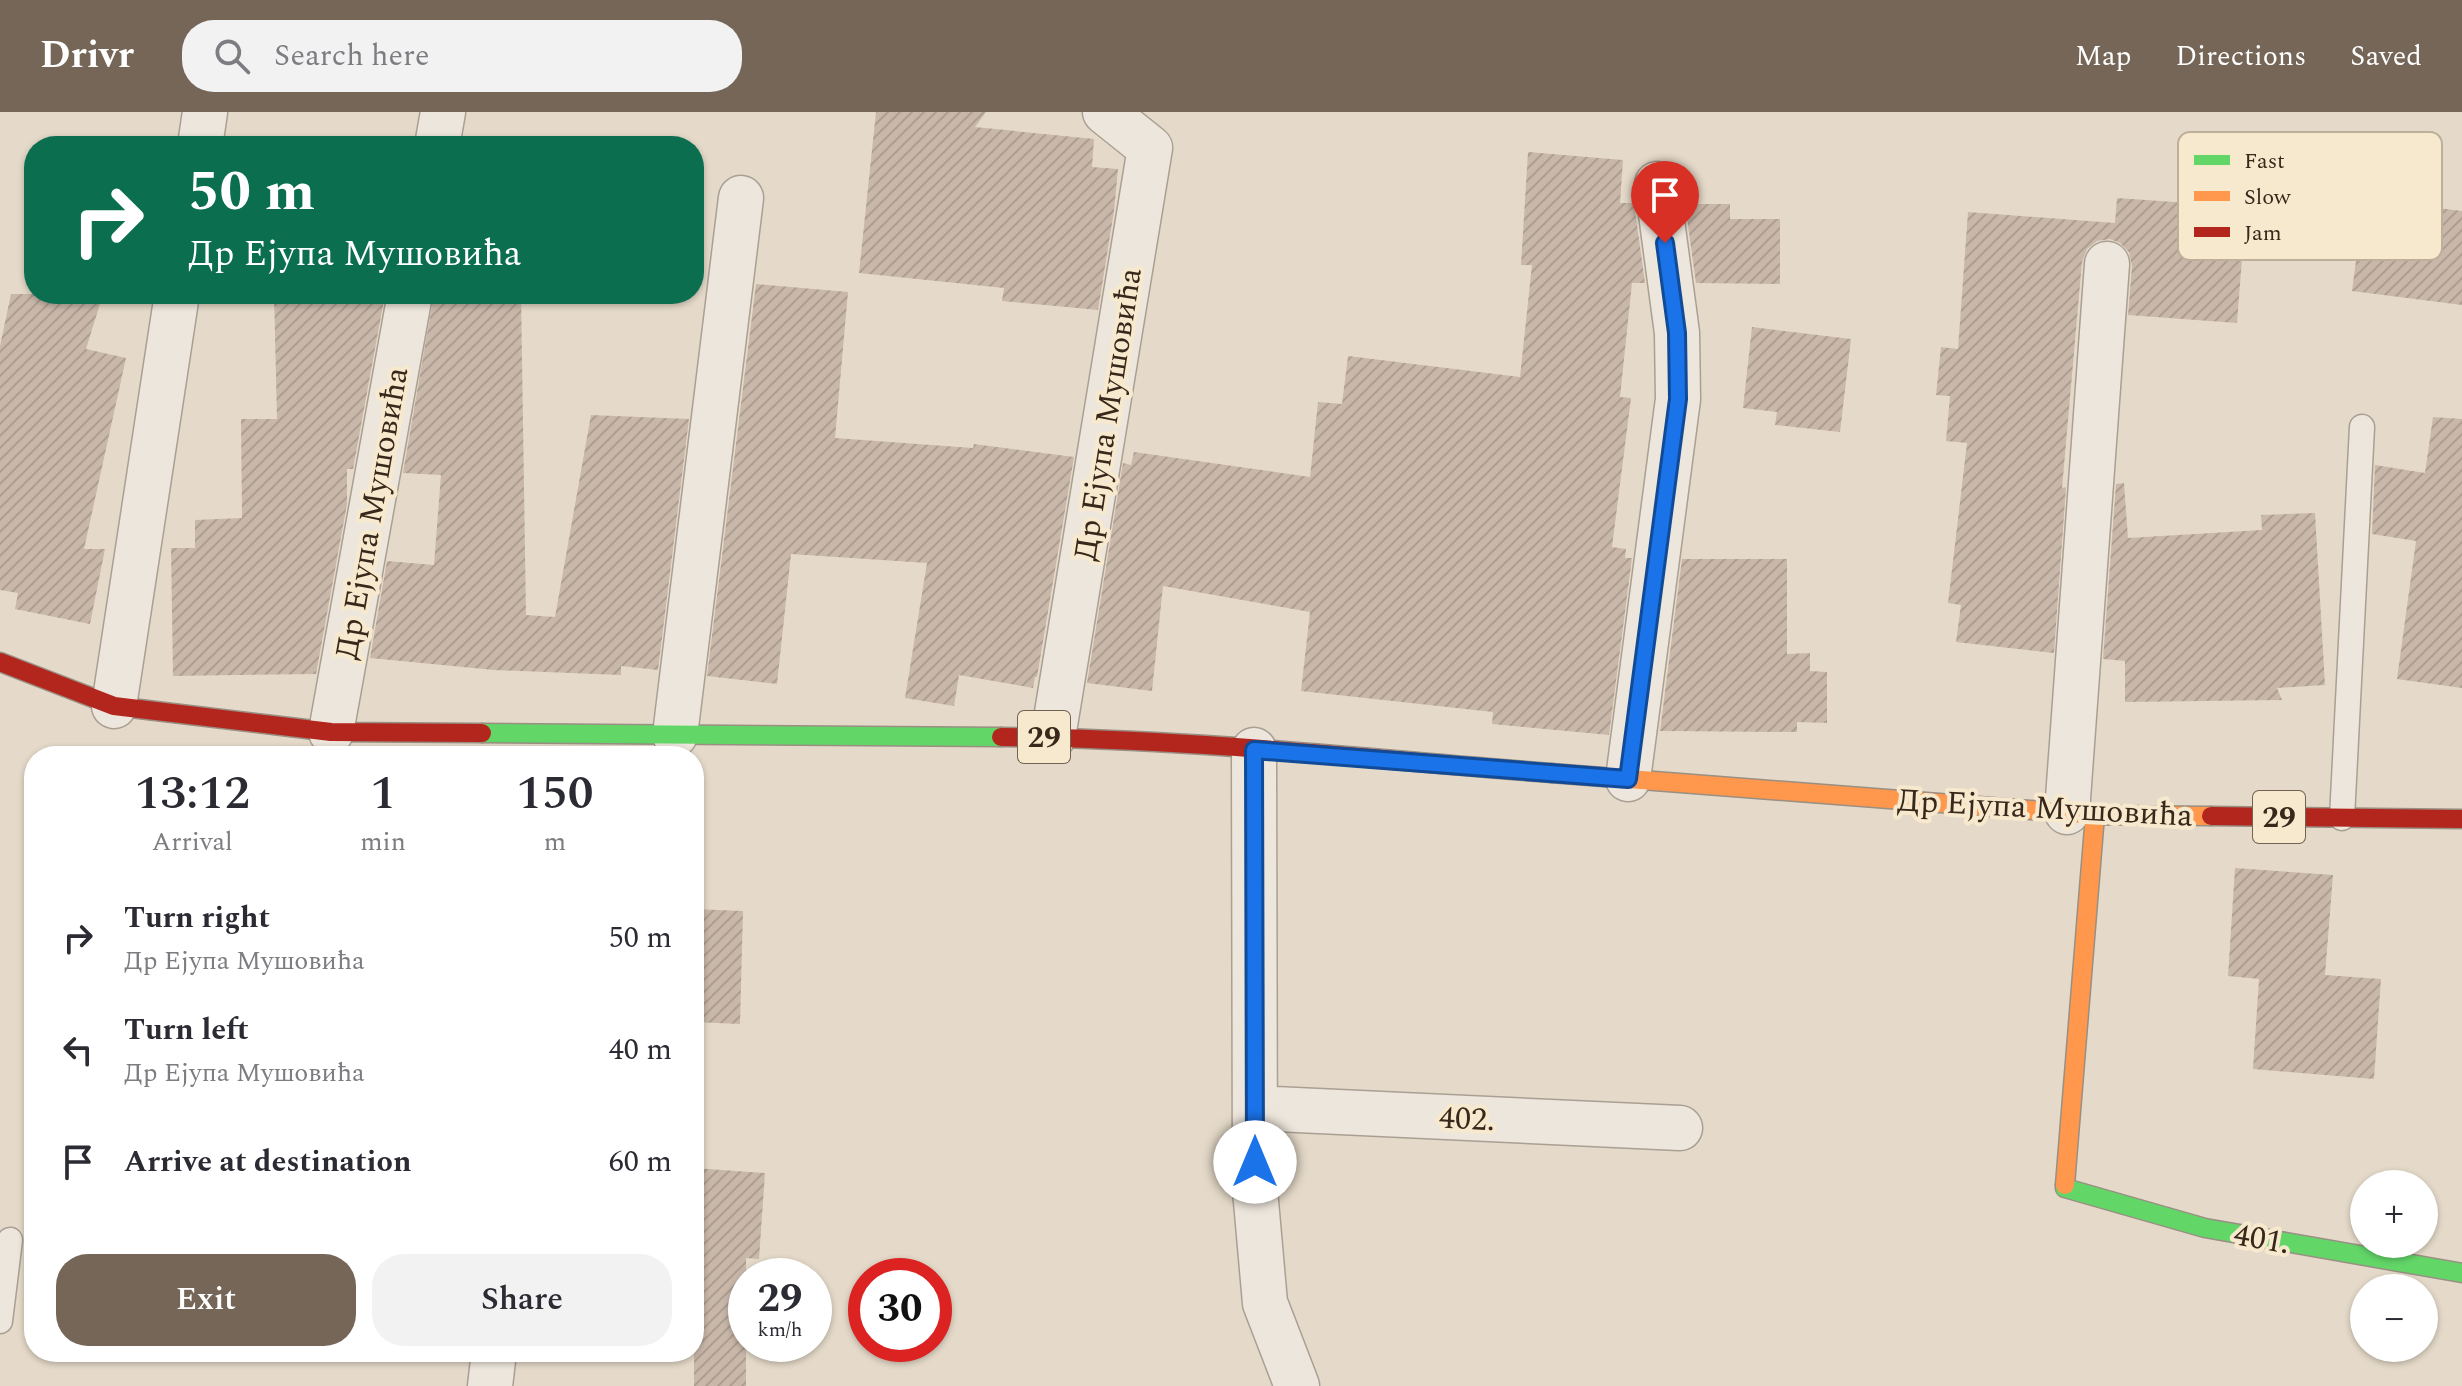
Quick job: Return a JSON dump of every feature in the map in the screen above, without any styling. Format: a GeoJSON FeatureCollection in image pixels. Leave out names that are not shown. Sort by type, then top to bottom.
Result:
{"type":"FeatureCollection","features":[{"type":"Feature","properties":{"kind":"main road","name":"Др Ејупа Мушовића"},"geometry":{"type":"LineString","coordinates":[[0,662],[114,706],[331,732],[563,745],[675,735],[1053,737],[2081,814],[2462,819]]}},
{"type":"Feature","properties":{"kind":"main road","name":"401."},"geometry":{"type":"LineString","coordinates":[[2081,814],[2065,1188],[2205,1228],[2462,1273]]}},
{"type":"Feature","properties":{"kind":"street"},"geometry":{"type":"LineString","coordinates":[[201,136],[205,112]]}},
{"type":"Feature","properties":{"kind":"street"},"geometry":{"type":"LineString","coordinates":[[439,136],[443,112]]}},
{"type":"Feature","properties":{"kind":"street","name":"Др Ејупа Мушовића"},"geometry":{"type":"LineString","coordinates":[[1053,737],[1150,148],[1105,112]]}},
{"type":"Feature","properties":{"kind":"street"},"geometry":{"type":"LineString","coordinates":[[1628,779],[1678,399],[1677,333],[1657,184]]}},
{"type":"Feature","properties":{"kind":"street"},"geometry":{"type":"LineString","coordinates":[[675,735],[741,198]]}},
{"type":"Feature","properties":{"kind":"street"},"geometry":{"type":"LineString","coordinates":[[2081,814],[2107,264]]}},
{"type":"Feature","properties":{"kind":"street"},"geometry":{"type":"LineString","coordinates":[[114,706],[175,304]]}},
{"type":"Feature","properties":{"kind":"street","name":"Др Ејупа Мушовића"},"geometry":{"type":"LineString","coordinates":[[331,732],[408,304]]}},
{"type":"Feature","properties":{"kind":"street"},"geometry":{"type":"LineString","coordinates":[[1254,750],[1255,1190],[1265,1303],[1297,1386]]}},
{"type":"Feature","properties":{"kind":"street","name":"402."},"geometry":{"type":"LineString","coordinates":[[1255,1108],[1680,1128]]}},
{"type":"Feature","properties":{"kind":"street"},"geometry":{"type":"LineString","coordinates":[[490,1386],[493,1362]]}},
{"type":"Feature","properties":{"kind":"lane"},"geometry":{"type":"LineString","coordinates":[[2342,818],[2362,427]]}},
{"type":"Feature","properties":{"kind":"lane"},"geometry":{"type":"LineString","coordinates":[[0,1321],[10,1240]]}},
{"type":"Feature","properties":{"kind":"building"},"geometry":{"type":"Polygon","coordinates":[[[876,112],[986,112],[975,127],[1094,139],[1092,167],[1118,169],[1098,310],[1002,301],[1004,288],[859,273],[876,112]]]}},
{"type":"Feature","properties":{"kind":"building"},"geometry":{"type":"Polygon","coordinates":[[[1528,152],[1623,160],[1620,203],[1634,203],[1645,283],[1632,283],[1620,397],[1631,398],[1612,547],[1626,549],[1625,558],[1632,558],[1609,735],[1492,724],[1493,712],[1301,691],[1310,612],[1163,586],[1152,691],[1087,683],[1123,463],[1131,465],[1134,452],[1310,477],[1318,402],[1342,404],[1348,356],[1520,377],[1532,265],[1521,265],[1528,152]]]}},
{"type":"Feature","properties":{"kind":"building"},"geometry":{"type":"Polygon","coordinates":[[[2117,198],[2178,202],[2178,260],[2242,260],[2237,323],[2128,315],[2132,266],[2129,252],[2110,239],[2097,241],[2087,249],[2082,262],[2062,488],[2066,487],[2054,653],[1956,642],[1961,605],[1948,603],[1967,443],[1946,441],[1950,396],[1936,395],[1941,347],[1958,349],[1968,212],[2115,223],[2117,198]]]}},
{"type":"Feature","properties":{"kind":"building"},"geometry":{"type":"Polygon","coordinates":[[[1685,204],[1730,204],[1730,219],[1780,219],[1780,284],[1696,283],[1685,204]]]}},
{"type":"Feature","properties":{"kind":"building"},"geometry":{"type":"Polygon","coordinates":[[[2442,208],[2462,211],[2462,305],[2352,291],[2356,260],[2442,260],[2442,208]]]}},
{"type":"Feature","properties":{"kind":"building"},"geometry":{"type":"Polygon","coordinates":[[[756,284],[848,292],[835,438],[973,448],[974,444],[1074,457],[1033,688],[959,675],[954,706],[905,698],[927,563],[791,554],[777,684],[707,676],[756,284]]]}},
{"type":"Feature","properties":{"kind":"building"},"geometry":{"type":"Polygon","coordinates":[[[11,294],[24,294],[24,304],[100,304],[86,349],[126,358],[84,549],[105,549],[90,624],[15,609],[18,593],[0,590],[0,346],[11,294]]]}},
{"type":"Feature","properties":{"kind":"building"},"geometry":{"type":"Polygon","coordinates":[[[274,304],[383,304],[353,469],[347,469],[347,504],[316,674],[173,676],[171,548],[195,548],[195,520],[242,518],[241,419],[277,419],[274,304]]]}},
{"type":"Feature","properties":{"kind":"building"},"geometry":{"type":"Polygon","coordinates":[[[432,304],[521,304],[526,615],[555,617],[591,415],[689,419],[658,670],[621,666],[621,675],[494,670],[370,658],[387,561],[434,565],[441,475],[403,473],[432,304]]]}},
{"type":"Feature","properties":{"kind":"building"},"geometry":{"type":"Polygon","coordinates":[[[1752,327],[1851,339],[1840,432],[1775,425],[1777,412],[1743,408],[1752,327]]]}},
{"type":"Feature","properties":{"kind":"building"},"geometry":{"type":"Polygon","coordinates":[[[2433,417],[2462,419],[2462,688],[2397,679],[2416,541],[2372,534],[2375,465],[2425,473],[2433,417]]]}},
{"type":"Feature","properties":{"kind":"building"},"geometry":{"type":"Polygon","coordinates":[[[2124,483],[2128,538],[2262,530],[2261,515],[2315,513],[2325,685],[2277,688],[2282,700],[2125,702],[2125,661],[2103,659],[2116,484],[2124,483]]]}},
{"type":"Feature","properties":{"kind":"building"},"geometry":{"type":"Polygon","coordinates":[[[1682,559],[1787,559],[1787,654],[1810,653],[1810,671],[1827,672],[1827,723],[1797,722],[1797,732],[1660,731],[1682,559]]]}},
{"type":"Feature","properties":{"kind":"building"},"geometry":{"type":"Polygon","coordinates":[[[2235,868],[2333,875],[2325,975],[2381,979],[2374,1079],[2253,1069],[2259,979],[2228,976],[2235,868]]]}},
{"type":"Feature","properties":{"kind":"building"},"geometry":{"type":"Polygon","coordinates":[[[704,909],[743,911],[740,1024],[704,1022],[704,909]]]}},
{"type":"Feature","properties":{"kind":"building"},"geometry":{"type":"Polygon","coordinates":[[[704,1169],[765,1173],[759,1258],[728,1258],[728,1362],[746,1362],[746,1386],[694,1386],[694,1362],[704,1362],[704,1169]]]}},
{"type":"Feature","properties":{"kind":"traffic: fast"},"geometry":{"type":"LineString","coordinates":[[482,733],[1001,737]]}},
{"type":"Feature","properties":{"kind":"traffic: fast"},"geometry":{"type":"LineString","coordinates":[[2065,1185],[2065,1188],[2205,1228],[2462,1273]]}},
{"type":"Feature","properties":{"kind":"traffic: slow"},"geometry":{"type":"LineString","coordinates":[[1551,773],[2095,815],[2211,816]]}},
{"type":"Feature","properties":{"kind":"traffic: slow"},"geometry":{"type":"LineString","coordinates":[[2065,1185],[2095,815]]}},
{"type":"Feature","properties":{"kind":"traffic: jam"},"geometry":{"type":"LineString","coordinates":[[0,662],[114,706],[331,732],[482,733]]}},
{"type":"Feature","properties":{"kind":"traffic: jam"},"geometry":{"type":"LineString","coordinates":[[1001,737],[1207,745],[1551,773]]}},
{"type":"Feature","properties":{"kind":"traffic: jam"},"geometry":{"type":"LineString","coordinates":[[2211,816],[2462,819]]}},
{"type":"Feature","properties":{"kind":"route"},"geometry":{"type":"LineString","coordinates":[[1255,1162],[1254,750],[1628,779],[1678,399],[1677,333],[1665,243]]}}]}
